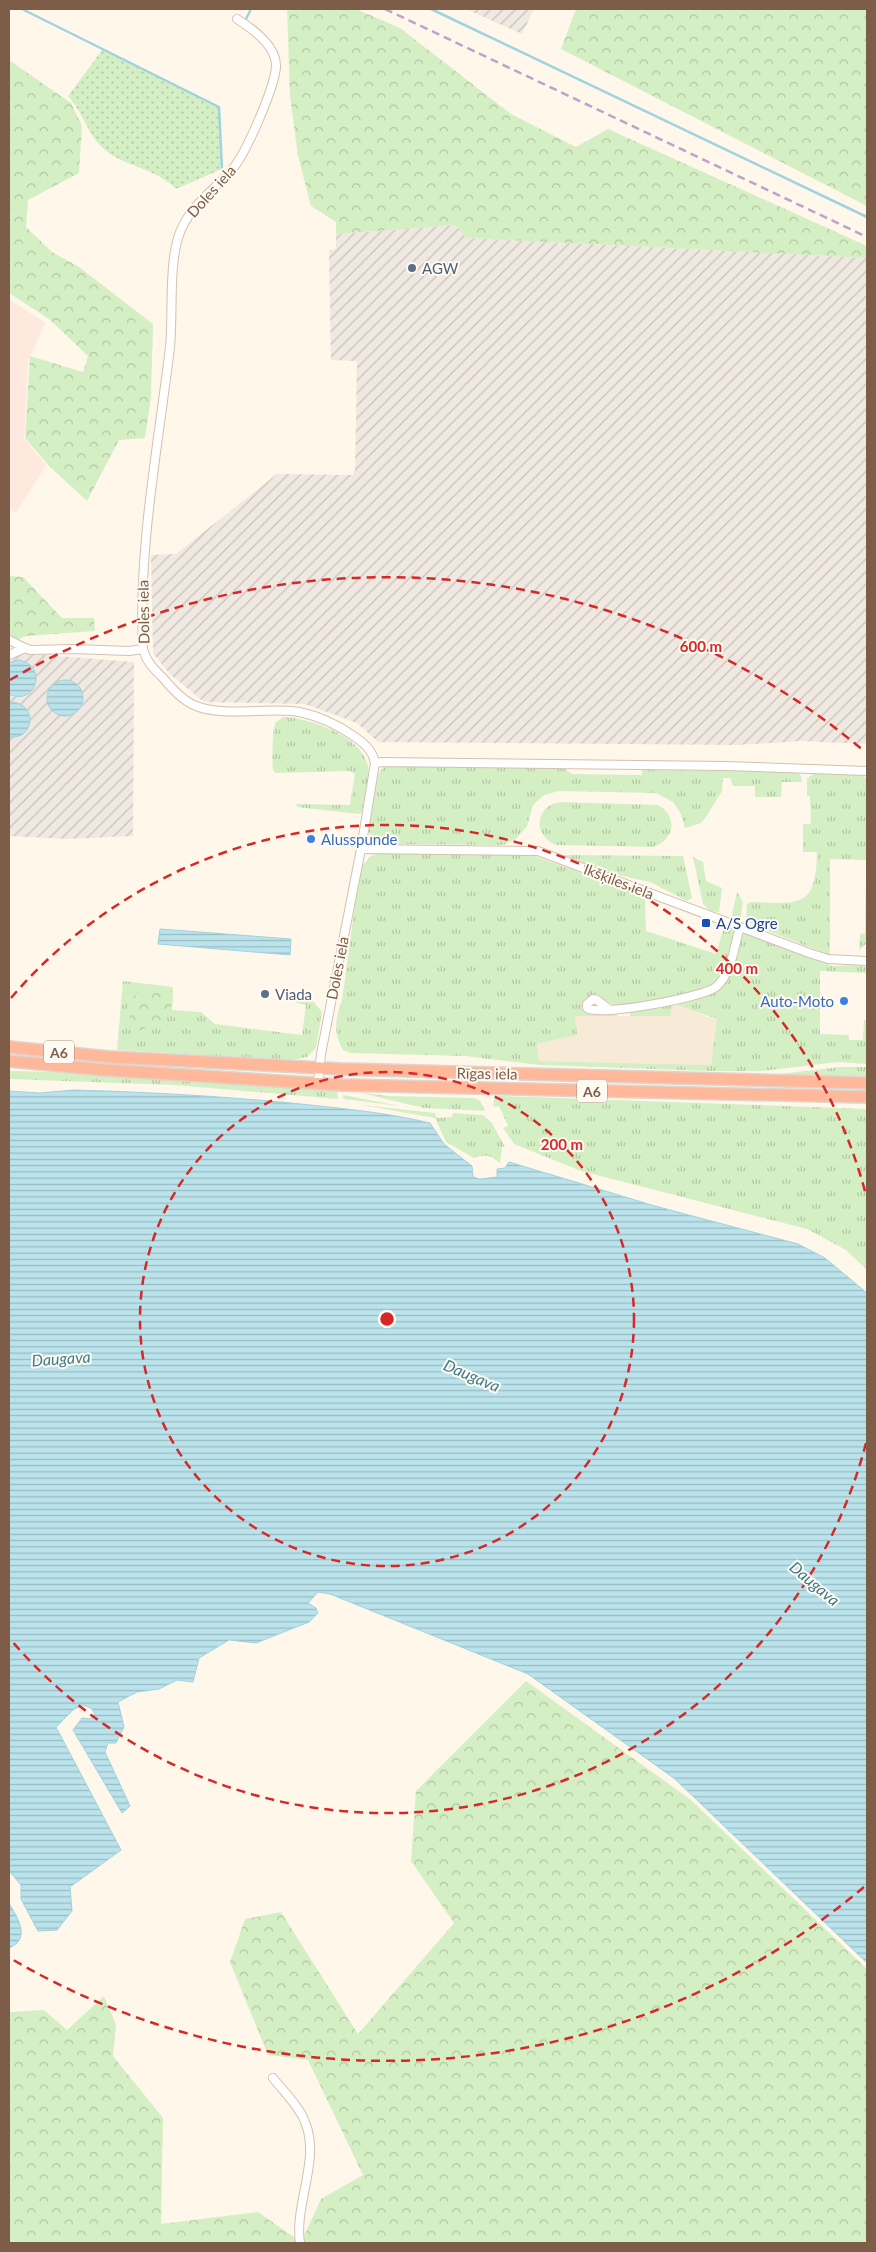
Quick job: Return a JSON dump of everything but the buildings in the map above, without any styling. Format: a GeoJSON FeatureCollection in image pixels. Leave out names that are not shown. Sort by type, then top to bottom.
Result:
{"type":"FeatureCollection","features":[{"type":"Feature","properties":{"kind":"highway","name":"Rīgas iela"},"geometry":{"type":"LineString","coordinates":[[9,1047],[110,1057],[319,1068],[867,1083]]}},
{"type":"Feature","properties":{"kind":"highway","name":"Rīgas iela"},"geometry":{"type":"LineString","coordinates":[[9,1061],[106,1070],[318,1083],[867,1097]]}},
{"type":"Feature","properties":{"kind":"street","name":"Doles iela"},"geometry":{"type":"LineString","coordinates":[[237,20],[252,29],[264,41],[274,57],[275,72],[269,94],[239,160],[232,171],[192,209],[176,245],[170,347],[142,574],[143,649],[145,659],[172,688],[195,705],[214,710],[288,711],[312,715],[331,723],[368,747],[375,763],[361,849],[319,1068],[318,1083]]}},
{"type":"Feature","properties":{"kind":"street"},"geometry":{"type":"LineString","coordinates":[[9,640],[30,650],[129,651],[143,649]]}},
{"type":"Feature","properties":{"kind":"street"},"geometry":{"type":"LineString","coordinates":[[9,655],[25,648]]}},
{"type":"Feature","properties":{"kind":"street"},"geometry":{"type":"LineString","coordinates":[[375,763],[726,766],[867,771]]}},
{"type":"Feature","properties":{"kind":"street","name":"Ikšķiles iela"},"geometry":{"type":"LineString","coordinates":[[361,849],[538,851],[828,959],[867,961]]}},
{"type":"Feature","properties":{"kind":"street"},"geometry":{"type":"LineString","coordinates":[[610,1010],[639,1007],[714,989],[727,972],[740,927]]}},
{"type":"Feature","properties":{"kind":"street"},"geometry":{"type":"LineString","coordinates":[[273,2078],[305,2122],[309,2142],[308,2169],[299,2216],[300,2243]]}},
{"type":"Feature","properties":{"kind":"shaded area"},"geometry":{"type":"Polygon","coordinates":[[[466,9],[534,9],[522,34],[466,9]]]}},
{"type":"Feature","properties":{"kind":"shaded area"},"geometry":{"type":"Polygon","coordinates":[[[456,225],[467,238],[867,258],[867,744],[800,741],[737,745],[378,742],[357,723],[305,704],[204,702],[170,674],[153,653],[151,555],[176,554],[277,474],[353,475],[355,470],[357,361],[331,360],[329,250],[336,249],[336,234],[456,225]]]}},
{"type":"Feature","properties":{"kind":"shaded area"},"geometry":{"type":"Polygon","coordinates":[[[9,299],[45,323],[28,362],[24,438],[46,465],[16,513],[9,508],[9,299]]]}},
{"type":"Feature","properties":{"kind":"shaded area"},"geometry":{"type":"Polygon","coordinates":[[[20,653],[134,662],[133,836],[67,839],[9,836],[9,655],[20,653]]]}},
{"type":"Feature","properties":{"kind":"shaded area"},"geometry":{"type":"Polygon","coordinates":[[[672,1004],[717,1020],[711,1065],[539,1061],[537,1044],[577,1035],[574,1016],[670,1016],[672,1004]]]}},
{"type":"Feature","properties":{"kind":"green space"},"geometry":{"type":"Polygon","coordinates":[[[287,9],[356,9],[400,28],[511,114],[576,147],[608,129],[867,246],[867,258],[467,238],[455,225],[336,234],[336,222],[311,206],[298,156],[290,96],[287,9]]]}},
{"type":"Feature","properties":{"kind":"green space"},"geometry":{"type":"Polygon","coordinates":[[[576,9],[867,9],[867,206],[561,49],[576,9]]]}},
{"type":"Feature","properties":{"kind":"green space"},"geometry":{"type":"Polygon","coordinates":[[[103,49],[219,107],[222,169],[176,189],[149,171],[113,156],[99,144],[68,96],[103,49]]]}},
{"type":"Feature","properties":{"kind":"green space"},"geometry":{"type":"Polygon","coordinates":[[[9,60],[71,103],[82,126],[79,173],[28,200],[26,227],[52,252],[79,267],[153,324],[151,397],[145,438],[119,440],[87,501],[50,467],[25,438],[30,356],[83,372],[88,356],[49,319],[9,293],[9,60]]]}},
{"type":"Feature","properties":{"kind":"green space"},"geometry":{"type":"Polygon","coordinates":[[[9,576],[23,577],[62,618],[94,618],[95,631],[26,636],[9,643],[9,576]]]}},
{"type":"Feature","properties":{"kind":"green space"},"geometry":{"type":"Polygon","coordinates":[[[283,717],[307,721],[333,731],[346,738],[364,755],[369,777],[362,812],[359,814],[297,807],[296,804],[350,805],[355,774],[350,771],[276,773],[273,770],[274,730],[276,722],[283,717]]]}},
{"type":"Feature","properties":{"kind":"green space"},"geometry":{"type":"Polygon","coordinates":[[[384,766],[564,768],[572,774],[642,775],[642,770],[797,772],[801,776],[802,782],[782,782],[781,797],[755,797],[755,786],[733,786],[730,778],[723,778],[722,791],[706,817],[701,823],[685,828],[681,814],[673,802],[656,793],[559,791],[544,795],[533,805],[527,826],[515,840],[503,845],[385,844],[373,839],[368,830],[377,776],[384,766]]]}},
{"type":"Feature","properties":{"kind":"green space"},"geometry":{"type":"Polygon","coordinates":[[[815,773],[860,774],[867,778],[866,860],[830,859],[830,955],[755,926],[746,920],[747,904],[751,902],[793,902],[802,899],[809,893],[816,870],[817,852],[803,852],[803,824],[811,824],[810,796],[807,796],[807,778],[815,773]]]}},
{"type":"Feature","properties":{"kind":"green space"},"geometry":{"type":"Polygon","coordinates":[[[560,802],[658,805],[669,815],[671,821],[670,834],[660,844],[653,847],[556,845],[543,835],[540,821],[545,809],[560,802]]]}},
{"type":"Feature","properties":{"kind":"green space"},"geometry":{"type":"Polygon","coordinates":[[[380,853],[532,855],[645,896],[646,931],[716,954],[724,927],[734,931],[727,964],[721,976],[711,987],[631,1006],[618,1006],[601,998],[589,997],[584,1000],[584,1012],[617,1013],[617,1016],[575,1016],[577,1035],[537,1044],[539,1061],[711,1065],[717,1019],[673,1004],[670,1016],[630,1016],[630,1013],[716,991],[728,977],[739,937],[747,933],[832,966],[856,965],[867,967],[867,973],[820,971],[820,1034],[849,1035],[849,1040],[863,1040],[864,1020],[867,1022],[867,1064],[838,1062],[762,1071],[711,1071],[540,1065],[465,1056],[351,1053],[343,1050],[336,1032],[336,1026],[342,1000],[360,868],[371,856],[380,853]]]}},
{"type":"Feature","properties":{"kind":"green space"},"geometry":{"type":"Polygon","coordinates":[[[562,855],[683,856],[692,898],[687,901],[650,882],[618,875],[562,855]]]}},
{"type":"Feature","properties":{"kind":"green space"},"geometry":{"type":"Polygon","coordinates":[[[693,857],[703,862],[706,881],[722,888],[719,912],[710,911],[703,904],[693,857]]]}},
{"type":"Feature","properties":{"kind":"green space"},"geometry":{"type":"Polygon","coordinates":[[[866,871],[867,943],[859,950],[860,934],[865,933],[866,871]]]}},
{"type":"Feature","properties":{"kind":"green space"},"geometry":{"type":"Polygon","coordinates":[[[737,892],[743,902],[740,921],[732,915],[737,892]]]}},
{"type":"Feature","properties":{"kind":"green space"},"geometry":{"type":"Polygon","coordinates":[[[123,981],[173,987],[172,1010],[201,1012],[215,1024],[302,1035],[306,1005],[297,1003],[296,1000],[304,998],[314,1002],[322,1012],[316,1048],[307,1057],[292,1060],[117,1050],[123,981]]]}},
{"type":"Feature","properties":{"kind":"green space"},"geometry":{"type":"Polygon","coordinates":[[[159,986],[168,989],[173,994],[172,1005],[159,1023],[153,1021],[142,1030],[136,1032],[133,1030],[129,1014],[128,1005],[130,1000],[143,990],[159,986]]]}},
{"type":"Feature","properties":{"kind":"green space"},"geometry":{"type":"Polygon","coordinates":[[[840,1067],[867,1067],[867,1078],[761,1076],[840,1067]]]}},
{"type":"Feature","properties":{"kind":"green space"},"geometry":{"type":"Polygon","coordinates":[[[9,1071],[62,1072],[188,1082],[337,1090],[338,1099],[175,1085],[9,1079],[9,1071]]]}},
{"type":"Feature","properties":{"kind":"green space"},"geometry":{"type":"Polygon","coordinates":[[[357,1092],[387,1096],[474,1098],[480,1101],[485,1111],[424,1108],[357,1092]]]}},
{"type":"Feature","properties":{"kind":"green space"},"geometry":{"type":"Polygon","coordinates":[[[343,1095],[400,1106],[343,1099],[343,1095]]]}},
{"type":"Feature","properties":{"kind":"green space"},"geometry":{"type":"Polygon","coordinates":[[[499,1096],[867,1109],[867,1270],[846,1250],[807,1229],[581,1171],[514,1144],[503,1128],[508,1126],[499,1106],[493,1107],[494,1099],[499,1096]]]}},
{"type":"Feature","properties":{"kind":"green space"},"geometry":{"type":"Polygon","coordinates":[[[362,1105],[435,1113],[437,1118],[452,1117],[453,1113],[483,1115],[492,1123],[505,1147],[502,1147],[500,1163],[489,1156],[474,1158],[446,1142],[435,1118],[362,1105]]]}},
{"type":"Feature","properties":{"kind":"green space"},"geometry":{"type":"Polygon","coordinates":[[[526,1681],[691,1800],[867,1969],[867,2243],[9,2243],[9,2012],[44,2010],[67,2030],[104,1996],[116,2025],[113,2056],[163,2118],[161,2224],[258,2212],[301,2242],[321,2199],[363,2175],[308,2060],[268,2055],[230,1962],[245,1919],[281,1912],[358,2034],[454,1923],[411,1861],[416,1791],[526,1681]]]}},
{"type":"Feature","properties":{"kind":"water"},"geometry":{"type":"Polygon","coordinates":[[[19,660],[28,664],[34,670],[36,677],[31,691],[18,697],[9,694],[9,663],[19,660]]]}},
{"type":"Feature","properties":{"kind":"water"},"geometry":{"type":"Polygon","coordinates":[[[65,680],[72,681],[78,685],[82,691],[82,705],[78,711],[72,715],[65,716],[58,715],[52,711],[48,705],[47,698],[48,691],[52,685],[58,681],[65,680]]]}},
{"type":"Feature","properties":{"kind":"water"},"geometry":{"type":"Polygon","coordinates":[[[9,702],[18,703],[25,707],[29,713],[29,727],[18,736],[9,737],[9,702]]]}},
{"type":"Feature","properties":{"kind":"water"},"geometry":{"type":"Polygon","coordinates":[[[160,929],[291,939],[290,955],[158,944],[160,929]]]}},
{"type":"Feature","properties":{"kind":"water","name":"Daugava"},"geometry":{"type":"Polygon","coordinates":[[[74,1090],[237,1098],[291,1103],[378,1113],[430,1123],[444,1144],[472,1166],[473,1177],[480,1179],[497,1177],[497,1169],[505,1168],[509,1162],[655,1206],[798,1244],[825,1258],[867,1293],[867,1963],[675,1779],[528,1674],[330,1594],[318,1592],[308,1603],[316,1608],[318,1613],[309,1622],[256,1643],[229,1640],[199,1658],[193,1682],[177,1680],[159,1689],[137,1692],[118,1702],[124,1727],[116,1743],[108,1743],[105,1752],[130,1806],[122,1813],[73,1730],[82,1718],[90,1719],[95,1714],[91,1708],[82,1705],[73,1710],[56,1727],[121,1850],[70,1887],[72,1911],[57,1930],[38,1931],[21,1899],[21,1885],[9,1871],[9,1091],[39,1093],[74,1090]]]}},
{"type":"Feature","properties":{"kind":"water"},"geometry":{"type":"Polygon","coordinates":[[[9,1903],[19,1921],[21,1933],[20,1939],[16,1944],[9,1948],[9,1903]]]}},
{"type":"Feature","properties":{"kind":"waterway"},"geometry":{"type":"LineString","coordinates":[[22,9],[219,107],[222,169]]}},
{"type":"Feature","properties":{"kind":"waterway"},"geometry":{"type":"LineString","coordinates":[[246,19],[251,9]]}},
{"type":"Feature","properties":{"kind":"waterway"},"geometry":{"type":"LineString","coordinates":[[431,9],[867,217]]}},
{"type":"Feature","properties":{"kind":"railway"},"geometry":{"type":"LineString","coordinates":[[385,9],[867,237]]}},
{"type":"Feature","properties":{"kind":"place","name":"AGW"},"geometry":{"type":"Point","coordinates":[412,268]}},
{"type":"Feature","properties":{"kind":"place","name":"Alusspunde"},"geometry":{"type":"Point","coordinates":[311,839]}},
{"type":"Feature","properties":{"kind":"place","name":"A/S Ogre"},"geometry":{"type":"Point","coordinates":[706,923]}},
{"type":"Feature","properties":{"kind":"place","name":"Viada"},"geometry":{"type":"Point","coordinates":[265,994]}},
{"type":"Feature","properties":{"kind":"place","name":"Auto-Moto"},"geometry":{"type":"Point","coordinates":[844,1001]}}]}
